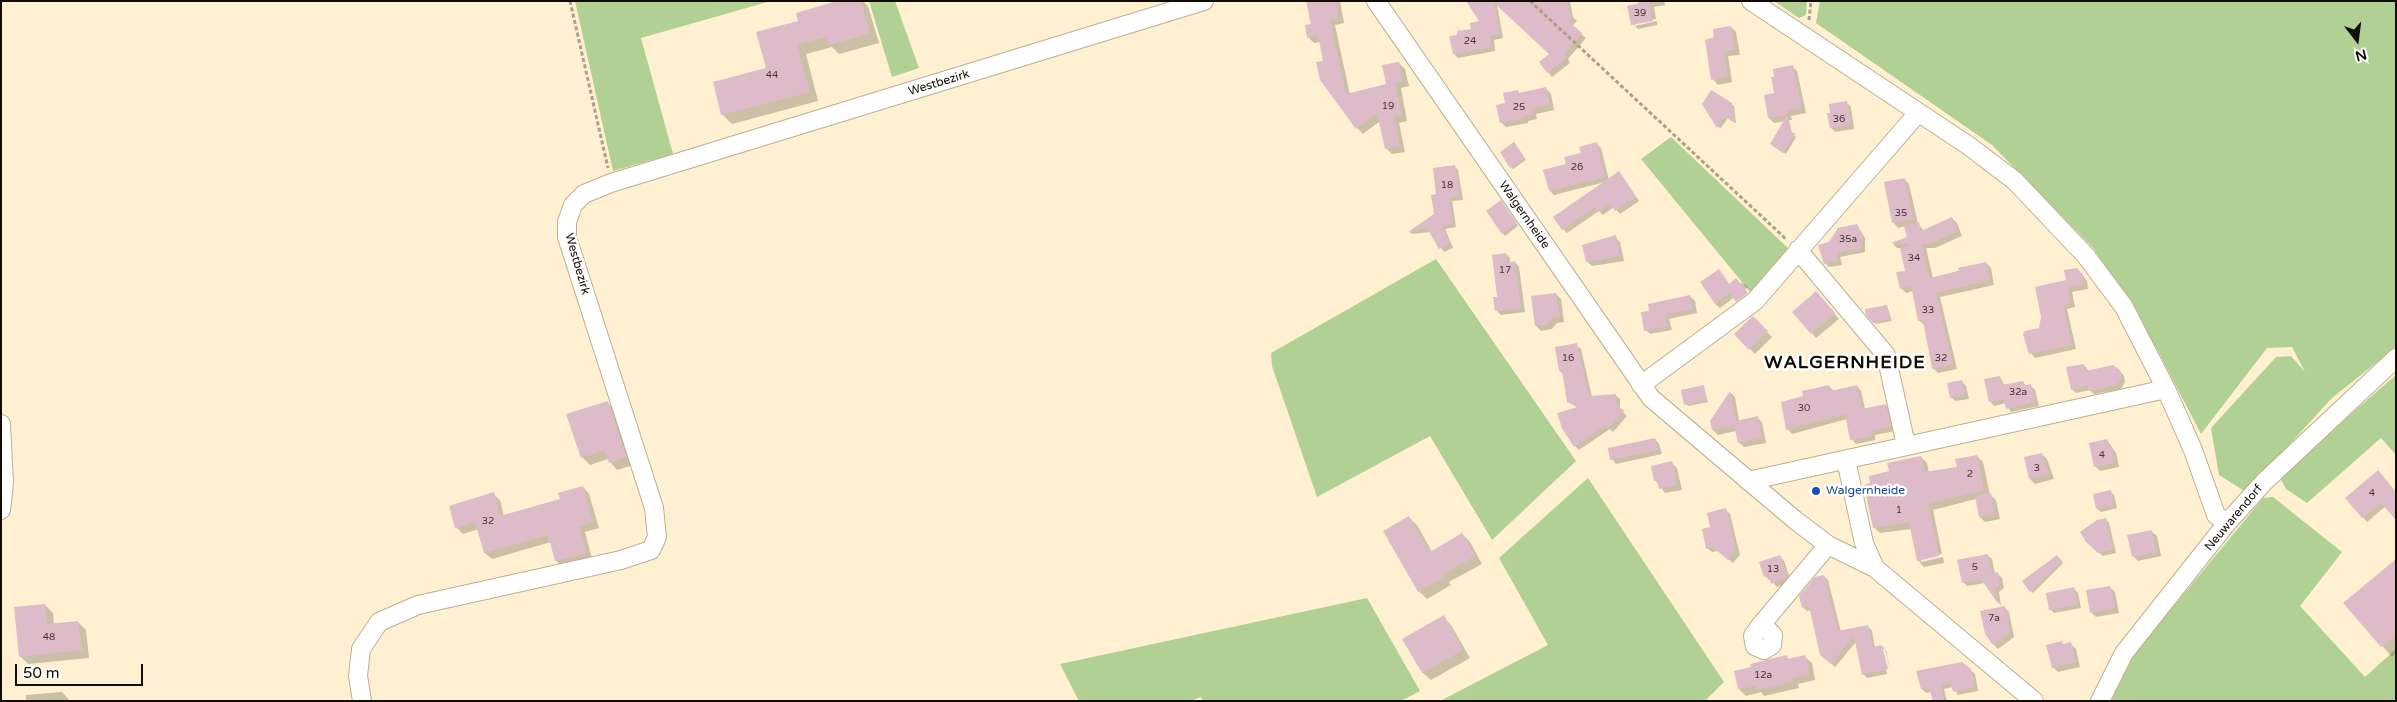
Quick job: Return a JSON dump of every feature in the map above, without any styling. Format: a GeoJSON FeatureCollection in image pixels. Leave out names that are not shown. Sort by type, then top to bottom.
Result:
{"type":"FeatureCollection","features":[{"type":"Feature","properties":{"kind":"street","name":"Westbezirk"},"geometry":{"type":"LineString","coordinates":[[362,701],[358,676],[361,650],[368,636],[379,622],[418,605],[621,560],[651,550],[657,537],[654,508],[567,237],[567,222],[573,205],[584,194],[611,184],[1204,1]]}},
{"type":"Feature","properties":{"kind":"street","name":"Walgernheide"},"geometry":{"type":"LineString","coordinates":[[1376,1],[1651,398],[1748,481],[1828,545],[1875,568],[2034,701]]}},
{"type":"Feature","properties":{"kind":"street"},"geometry":{"type":"LineString","coordinates":[[1751,1],[1969,146],[2014,181],[2086,256],[2124,307],[2166,389],[2192,450],[2216,515],[2227,524]]}},
{"type":"Feature","properties":{"kind":"street"},"geometry":{"type":"LineString","coordinates":[[1641,384],[1755,301],[1918,113]]}},
{"type":"Feature","properties":{"kind":"street"},"geometry":{"type":"LineString","coordinates":[[1798,250],[1886,356],[1906,445]]}},
{"type":"Feature","properties":{"kind":"street","name":"Neuwarendorf"},"geometry":{"type":"LineString","coordinates":[[2100,701],[2124,653],[2227,524],[2264,482],[2396,358]]}},
{"type":"Feature","properties":{"kind":"street"},"geometry":{"type":"LineString","coordinates":[[1748,481],[2166,389]]}},
{"type":"Feature","properties":{"kind":"street"},"geometry":{"type":"LineString","coordinates":[[1,424],[4,483],[1,510]]}},
{"type":"Feature","properties":{"kind":"street","name":"Walgernheide"},"geometry":{"type":"LineString","coordinates":[[1846,460],[1864,543],[1875,568]]}},
{"type":"Feature","properties":{"kind":"street"},"geometry":{"type":"LineString","coordinates":[[1760,626],[1828,545]]}},
{"type":"Feature","properties":{"kind":"path"},"geometry":{"type":"LineString","coordinates":[[570,1],[611,184]]}},
{"type":"Feature","properties":{"kind":"path"},"geometry":{"type":"LineString","coordinates":[[1530,1],[1798,250]]}},
{"type":"Feature","properties":{"kind":"green space"},"geometry":{"type":"Polygon","coordinates":[[[575,1],[771,1],[641,38],[673,154],[613,171],[575,1]]]}},
{"type":"Feature","properties":{"kind":"green space"},"geometry":{"type":"Polygon","coordinates":[[[869,1],[895,1],[919,68],[892,77],[869,1]]]}},
{"type":"Feature","properties":{"kind":"green space"},"geometry":{"type":"Polygon","coordinates":[[[1774,1],[1807,1],[1806,15],[1799,18],[1774,1]]]}},
{"type":"Feature","properties":{"kind":"green space"},"geometry":{"type":"Polygon","coordinates":[[[1820,1],[2396,1],[2396,347],[2332,398],[2246,492],[2219,475],[2211,428],[2276,357],[2291,356],[2305,372],[2292,347],[2267,348],[2201,434],[2157,349],[2094,249],[1992,145],[1816,23],[1820,1]]]}},
{"type":"Feature","properties":{"kind":"green space"},"geometry":{"type":"Polygon","coordinates":[[[1671,137],[1789,249],[1751,293],[1641,159],[1671,137]]]}},
{"type":"Feature","properties":{"kind":"green space"},"geometry":{"type":"Polygon","coordinates":[[[1436,259],[1576,461],[1492,540],[1430,436],[1317,497],[1272,366],[1271,353],[1436,259]]]}},
{"type":"Feature","properties":{"kind":"green space"},"geometry":{"type":"Polygon","coordinates":[[[2396,375],[2396,455],[2381,438],[2307,503],[2286,489],[2279,476],[2396,375]]]}},
{"type":"Feature","properties":{"kind":"green space"},"geometry":{"type":"Polygon","coordinates":[[[1588,478],[1724,682],[1705,701],[1440,701],[1548,645],[1499,558],[1588,478]]]}},
{"type":"Feature","properties":{"kind":"green space"},"geometry":{"type":"Polygon","coordinates":[[[2273,497],[2342,552],[2300,606],[2365,677],[2396,649],[2396,701],[2109,701],[2131,658],[2263,498],[2273,497]]]}},
{"type":"Feature","properties":{"kind":"green space"},"geometry":{"type":"Polygon","coordinates":[[[1367,598],[1420,691],[1401,701],[1203,701],[1201,697],[1190,701],[1079,701],[1060,664],[1367,598]]]}},
{"type":"Feature","properties":{"kind":"building"},"geometry":{"type":"Polygon","coordinates":[[[837,1],[861,1],[870,33],[829,45],[826,37],[797,45],[810,92],[721,115],[713,82],[766,68],[756,32],[798,21],[796,13],[837,1]]]}},
{"type":"Feature","properties":{"kind":"building"},"geometry":{"type":"Polygon","coordinates":[[[1306,1],[1336,1],[1339,18],[1330,20],[1346,94],[1386,84],[1382,65],[1399,62],[1403,81],[1395,83],[1402,116],[1394,117],[1400,146],[1385,149],[1377,113],[1356,129],[1320,80],[1316,62],[1323,61],[1318,35],[1307,38],[1305,25],[1311,24],[1306,1]]]}},
{"type":"Feature","properties":{"kind":"building"},"geometry":{"type":"Polygon","coordinates":[[[1466,1],[1567,1],[1569,12],[1573,16],[1569,22],[1582,33],[1564,54],[1567,58],[1547,73],[1539,62],[1549,54],[1494,3],[1500,34],[1491,36],[1491,47],[1453,54],[1449,36],[1457,35],[1457,31],[1471,29],[1470,23],[1479,21],[1466,1]]]}},
{"type":"Feature","properties":{"kind":"building"},"geometry":{"type":"Polygon","coordinates":[[[1649,1],[1653,21],[1631,25],[1627,6],[1649,1]]]}},
{"type":"Feature","properties":{"kind":"building"},"geometry":{"type":"Polygon","coordinates":[[[1731,26],[1735,50],[1724,52],[1728,77],[1711,80],[1705,40],[1714,37],[1713,29],[1731,26]]]}},
{"type":"Feature","properties":{"kind":"building"},"geometry":{"type":"Polygon","coordinates":[[[1793,65],[1802,108],[1787,111],[1787,115],[1768,118],[1764,95],[1774,93],[1771,77],[1774,77],[1773,69],[1793,65]]]}},
{"type":"Feature","properties":{"kind":"building"},"geometry":{"type":"Polygon","coordinates":[[[1546,87],[1550,105],[1532,109],[1533,114],[1524,116],[1525,118],[1500,123],[1496,105],[1505,103],[1503,93],[1518,90],[1519,93],[1546,87]]]}},
{"type":"Feature","properties":{"kind":"building"},"geometry":{"type":"Polygon","coordinates":[[[1711,90],[1732,103],[1735,123],[1725,117],[1717,128],[1702,104],[1711,90]]]}},
{"type":"Feature","properties":{"kind":"building"},"geometry":{"type":"Polygon","coordinates":[[[1847,101],[1851,125],[1830,128],[1827,113],[1830,113],[1829,104],[1847,101]]]}},
{"type":"Feature","properties":{"kind":"building"},"geometry":{"type":"Polygon","coordinates":[[[1787,115],[1790,131],[1795,134],[1783,153],[1770,144],[1787,115]]]}},
{"type":"Feature","properties":{"kind":"building"},"geometry":{"type":"Polygon","coordinates":[[[1514,142],[1525,158],[1510,168],[1500,152],[1514,142]]]}},
{"type":"Feature","properties":{"kind":"building"},"geometry":{"type":"Polygon","coordinates":[[[1597,142],[1605,177],[1549,191],[1543,170],[1566,164],[1564,157],[1581,153],[1579,147],[1597,142]]]}},
{"type":"Feature","properties":{"kind":"building"},"geometry":{"type":"Polygon","coordinates":[[[1455,165],[1460,196],[1449,198],[1453,224],[1442,226],[1450,244],[1439,249],[1427,228],[1408,232],[1434,214],[1431,195],[1436,194],[1433,168],[1455,165]]]}},
{"type":"Feature","properties":{"kind":"building"},"geometry":{"type":"Polygon","coordinates":[[[1619,171],[1636,197],[1615,211],[1610,204],[1598,212],[1595,207],[1562,230],[1553,217],[1619,171]]]}},
{"type":"Feature","properties":{"kind":"building"},"geometry":{"type":"Polygon","coordinates":[[[1905,178],[1913,219],[1892,223],[1884,182],[1905,178]]]}},
{"type":"Feature","properties":{"kind":"building"},"geometry":{"type":"Polygon","coordinates":[[[1501,200],[1517,223],[1502,234],[1486,211],[1501,200]]]}},
{"type":"Feature","properties":{"kind":"building"},"geometry":{"type":"Polygon","coordinates":[[[1952,217],[1958,231],[1930,244],[1922,244],[1929,278],[1959,271],[1958,268],[1986,262],[1990,280],[1936,293],[1953,364],[1932,369],[1923,320],[1918,321],[1911,286],[1900,289],[1896,272],[1905,271],[1900,248],[1909,246],[1908,244],[1891,243],[1907,237],[1904,226],[1919,222],[1921,231],[1952,217]]]}},
{"type":"Feature","properties":{"kind":"building"},"geometry":{"type":"Polygon","coordinates":[[[1857,224],[1863,238],[1861,242],[1862,248],[1837,253],[1838,261],[1824,264],[1818,245],[1829,242],[1838,228],[1857,224]]]}},
{"type":"Feature","properties":{"kind":"building"},"geometry":{"type":"Polygon","coordinates":[[[1616,235],[1620,256],[1586,262],[1582,245],[1616,235]]]}},
{"type":"Feature","properties":{"kind":"building"},"geometry":{"type":"Polygon","coordinates":[[[1506,253],[1507,263],[1515,261],[1521,308],[1495,311],[1493,297],[1497,297],[1492,255],[1506,253]]]}},
{"type":"Feature","properties":{"kind":"building"},"geometry":{"type":"Polygon","coordinates":[[[2077,268],[2083,275],[2084,284],[2068,288],[2071,303],[2063,305],[2072,345],[2029,354],[2023,334],[2025,331],[2039,328],[2041,317],[2035,287],[2066,280],[2064,270],[2077,268]]]}},
{"type":"Feature","properties":{"kind":"building"},"geometry":{"type":"Polygon","coordinates":[[[1719,269],[1729,284],[1736,278],[1740,283],[1745,282],[1741,285],[1748,293],[1736,302],[1730,293],[1715,304],[1700,282],[1719,269]]]}},
{"type":"Feature","properties":{"kind":"building"},"geometry":{"type":"Polygon","coordinates":[[[1816,291],[1835,313],[1811,334],[1792,312],[1816,291]]]}},
{"type":"Feature","properties":{"kind":"building"},"geometry":{"type":"Polygon","coordinates":[[[1556,293],[1560,317],[1552,318],[1547,325],[1535,326],[1531,296],[1556,293]]]}},
{"type":"Feature","properties":{"kind":"building"},"geometry":{"type":"Polygon","coordinates":[[[1690,295],[1693,309],[1666,315],[1668,326],[1644,331],[1641,312],[1649,311],[1648,304],[1690,295]]]}},
{"type":"Feature","properties":{"kind":"building"},"geometry":{"type":"Polygon","coordinates":[[[1887,305],[1890,319],[1873,323],[1866,315],[1865,309],[1887,305]]]}},
{"type":"Feature","properties":{"kind":"building"},"geometry":{"type":"Polygon","coordinates":[[[1753,316],[1768,331],[1749,350],[1734,334],[1753,316]]]}},
{"type":"Feature","properties":{"kind":"building"},"geometry":{"type":"Polygon","coordinates":[[[1577,343],[1589,396],[1616,394],[1616,404],[1624,411],[1608,429],[1605,426],[1574,447],[1562,428],[1557,413],[1578,407],[1567,402],[1562,371],[1559,371],[1555,347],[1577,343]]]}},
{"type":"Feature","properties":{"kind":"building"},"geometry":{"type":"Polygon","coordinates":[[[2084,364],[2086,371],[2113,365],[2120,370],[2122,377],[2117,385],[2089,391],[2088,386],[2071,390],[2066,367],[2084,364]]]}},
{"type":"Feature","properties":{"kind":"building"},"geometry":{"type":"Polygon","coordinates":[[[2000,376],[2002,385],[2023,381],[2024,386],[2031,384],[2035,402],[2006,409],[2004,399],[1989,402],[1984,379],[2000,376]]]}},
{"type":"Feature","properties":{"kind":"building"},"geometry":{"type":"Polygon","coordinates":[[[1962,380],[1965,395],[1950,398],[1947,383],[1962,380]]]}},
{"type":"Feature","properties":{"kind":"building"},"geometry":{"type":"Polygon","coordinates":[[[1704,385],[1707,400],[1684,405],[1681,390],[1704,385]]]}},
{"type":"Feature","properties":{"kind":"building"},"geometry":{"type":"Polygon","coordinates":[[[1829,385],[1831,391],[1857,385],[1862,409],[1886,404],[1891,427],[1871,431],[1872,436],[1850,440],[1845,414],[1786,430],[1781,402],[1803,396],[1802,391],[1829,385]]]}},
{"type":"Feature","properties":{"kind":"building"},"geometry":{"type":"Polygon","coordinates":[[[1730,391],[1736,421],[1758,416],[1762,438],[1738,443],[1734,425],[1712,430],[1710,421],[1730,391]]]}},
{"type":"Feature","properties":{"kind":"building"},"geometry":{"type":"Polygon","coordinates":[[[608,401],[626,457],[609,463],[604,450],[581,458],[566,414],[608,401]]]}},
{"type":"Feature","properties":{"kind":"building"},"geometry":{"type":"Polygon","coordinates":[[[1655,438],[1658,450],[1610,460],[1608,448],[1655,438]]]}},
{"type":"Feature","properties":{"kind":"building"},"geometry":{"type":"Polygon","coordinates":[[[2107,439],[2109,447],[2112,447],[2115,462],[2094,467],[2089,443],[2107,439]]]}},
{"type":"Feature","properties":{"kind":"building"},"geometry":{"type":"Polygon","coordinates":[[[2042,453],[2049,474],[2029,479],[2024,457],[2042,453]]]}},
{"type":"Feature","properties":{"kind":"building"},"geometry":{"type":"Polygon","coordinates":[[[1977,455],[1984,490],[1928,504],[1939,556],[1917,561],[1909,522],[1873,528],[1864,485],[1870,483],[1869,476],[1889,471],[1887,463],[1921,456],[1925,472],[1957,467],[1955,459],[1977,455]]]}},
{"type":"Feature","properties":{"kind":"building"},"geometry":{"type":"Polygon","coordinates":[[[1672,461],[1677,485],[1659,489],[1657,480],[1654,481],[1651,466],[1672,461]]]}},
{"type":"Feature","properties":{"kind":"building"},"geometry":{"type":"Polygon","coordinates":[[[2378,470],[2396,492],[2396,520],[2381,503],[2362,518],[2345,498],[2378,470]]]}},
{"type":"Feature","properties":{"kind":"building"},"geometry":{"type":"Polygon","coordinates":[[[583,486],[593,522],[579,526],[587,553],[555,561],[548,535],[484,553],[475,522],[455,528],[449,506],[494,492],[500,516],[560,499],[558,493],[583,486]]]}},
{"type":"Feature","properties":{"kind":"building"},"geometry":{"type":"Polygon","coordinates":[[[2111,490],[2114,505],[2096,509],[2093,494],[2111,490]]]}},
{"type":"Feature","properties":{"kind":"building"},"geometry":{"type":"Polygon","coordinates":[[[1991,493],[1995,514],[1979,517],[1975,496],[1991,493]]]}},
{"type":"Feature","properties":{"kind":"building"},"geometry":{"type":"Polygon","coordinates":[[[1726,508],[1736,550],[1728,560],[1713,547],[1706,549],[1702,529],[1710,527],[1707,513],[1726,508]]]}},
{"type":"Feature","properties":{"kind":"building"},"geometry":{"type":"Polygon","coordinates":[[[1409,516],[1430,552],[1462,533],[1475,556],[1443,574],[1445,577],[1418,592],[1383,531],[1409,516]]]}},
{"type":"Feature","properties":{"kind":"building"},"geometry":{"type":"Polygon","coordinates":[[[2106,518],[2113,549],[2098,553],[2086,542],[2080,532],[2097,520],[2106,518]]]}},
{"type":"Feature","properties":{"kind":"building"},"geometry":{"type":"Polygon","coordinates":[[[2152,530],[2156,552],[2132,557],[2127,535],[2152,530]]]}},
{"type":"Feature","properties":{"kind":"building"},"geometry":{"type":"Polygon","coordinates":[[[1988,554],[1992,574],[1998,572],[2000,584],[1995,588],[1998,604],[1981,579],[1962,583],[1957,560],[1988,554]]]}},
{"type":"Feature","properties":{"kind":"building"},"geometry":{"type":"Polygon","coordinates":[[[1780,555],[1787,577],[1771,584],[1769,575],[1764,577],[1759,562],[1780,555]]]}},
{"type":"Feature","properties":{"kind":"building"},"geometry":{"type":"Polygon","coordinates":[[[2057,555],[2062,561],[2030,592],[2022,581],[2057,555]]]}},
{"type":"Feature","properties":{"kind":"building"},"geometry":{"type":"Polygon","coordinates":[[[2396,559],[2396,635],[2381,647],[2343,603],[2396,559]]]}},
{"type":"Feature","properties":{"kind":"building"},"geometry":{"type":"Polygon","coordinates":[[[1824,575],[1838,631],[1868,625],[1873,647],[1882,645],[1888,669],[1862,675],[1854,636],[1831,664],[1820,655],[1809,606],[1802,608],[1799,596],[1815,577],[1824,575]]]}},
{"type":"Feature","properties":{"kind":"building"},"geometry":{"type":"Polygon","coordinates":[[[2110,586],[2115,608],[2090,613],[2086,590],[2110,586]]]}},
{"type":"Feature","properties":{"kind":"building"},"geometry":{"type":"Polygon","coordinates":[[[2074,587],[2078,604],[2049,610],[2046,593],[2074,587]]]}},
{"type":"Feature","properties":{"kind":"building"},"geometry":{"type":"Polygon","coordinates":[[[45,604],[47,624],[78,621],[82,650],[19,657],[14,607],[45,604]]]}},
{"type":"Feature","properties":{"kind":"building"},"geometry":{"type":"Polygon","coordinates":[[[2005,606],[2010,633],[1993,645],[1985,634],[1980,611],[2005,606]]]}},
{"type":"Feature","properties":{"kind":"building"},"geometry":{"type":"Polygon","coordinates":[[[1444,615],[1463,650],[1422,673],[1402,639],[1444,615]]]}},
{"type":"Feature","properties":{"kind":"building"},"geometry":{"type":"Polygon","coordinates":[[[2062,641],[2063,644],[2071,642],[2076,662],[2052,668],[2046,645],[2062,641]]]}},
{"type":"Feature","properties":{"kind":"building"},"geometry":{"type":"Polygon","coordinates":[[[1787,655],[1788,659],[1805,655],[1810,674],[1792,678],[1793,682],[1768,688],[1756,690],[1756,686],[1738,689],[1734,671],[1751,667],[1750,664],[1787,655]]]}},
{"type":"Feature","properties":{"kind":"building"},"geometry":{"type":"Polygon","coordinates":[[[1962,662],[1971,669],[1975,687],[1953,692],[1951,683],[1941,685],[1944,701],[1933,701],[1929,688],[1921,689],[1916,671],[1962,662]]]}},
{"type":"Feature","properties":{"kind":"place","name":"Walgernheide"},"geometry":{"type":"Point","coordinates":[1816,491]}},
{"type":"Feature","properties":{"kind":"district","name":"WALGERNHEIDE"},"geometry":{"type":"Point","coordinates":[1845,363]}}]}
